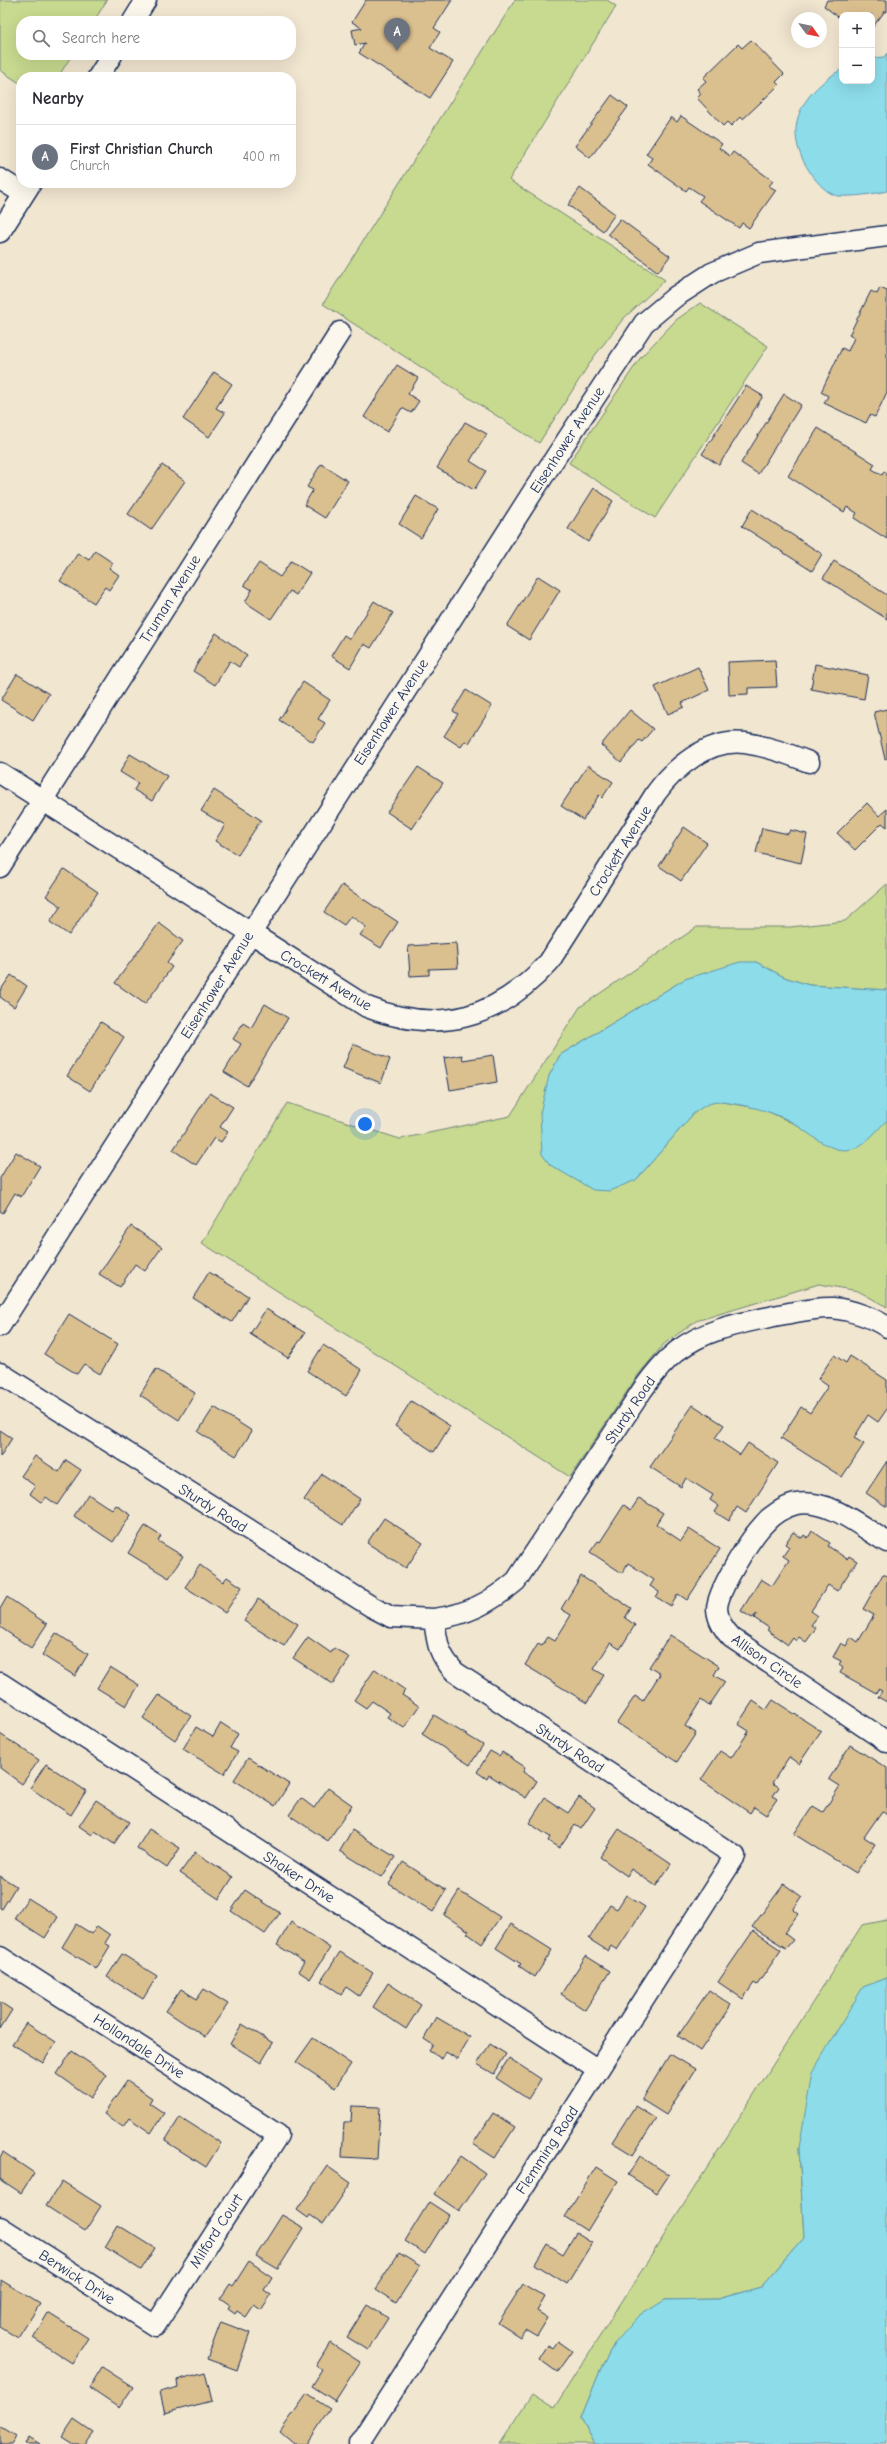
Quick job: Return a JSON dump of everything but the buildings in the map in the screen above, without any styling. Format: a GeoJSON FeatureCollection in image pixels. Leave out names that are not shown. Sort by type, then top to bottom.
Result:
{"type":"FeatureCollection","features":[{"type":"Feature","properties":{"kind":"street"},"geometry":{"type":"LineString","coordinates":[[136,16],[146,0]]}},
{"type":"Feature","properties":{"kind":"street"},"geometry":{"type":"LineString","coordinates":[[101,72],[109,60]]}},
{"type":"Feature","properties":{"kind":"street"},"geometry":{"type":"LineString","coordinates":[[0,179],[16,185]]}},
{"type":"Feature","properties":{"kind":"street"},"geometry":{"type":"LineString","coordinates":[[0,232],[28,189]]}},
{"type":"Feature","properties":{"kind":"street","name":"Eisenhower Avenue"},"geometry":{"type":"LineString","coordinates":[[0,1326],[249,933],[534,490],[644,323],[675,297],[712,273],[759,253],[887,236]]}},
{"type":"Feature","properties":{"kind":"street","name":"Truman Avenue"},"geometry":{"type":"LineString","coordinates":[[0,867],[340,332]]}},
{"type":"Feature","properties":{"kind":"street","name":"Crockett Avenue"},"geometry":{"type":"LineString","coordinates":[[0,773],[367,1007],[391,1016],[416,1021],[463,1018],[498,1005],[514,996],[532,981],[549,962],[667,778],[698,754],[718,746],[744,742],[773,749],[809,762]]}},
{"type":"Feature","properties":{"kind":"street","name":"Sturdy Road"},"geometry":{"type":"LineString","coordinates":[[0,1374],[376,1610],[391,1617],[402,1619],[434,1619],[453,1616],[475,1609],[497,1597],[516,1581],[643,1389],[658,1368],[677,1351],[701,1336],[727,1326],[807,1310],[833,1308],[852,1312],[887,1327]]}},
{"type":"Feature","properties":{"kind":"street","name":"Allison Circle"},"geometry":{"type":"LineString","coordinates":[[887,1542],[823,1506],[796,1504],[783,1509],[763,1525],[724,1584],[717,1609],[719,1621],[732,1638],[887,1742]]}},
{"type":"Feature","properties":{"kind":"street","name":"Sturdy Road"},"geometry":{"type":"LineString","coordinates":[[434,1619],[437,1643],[443,1659],[455,1672],[735,1856]]}},
{"type":"Feature","properties":{"kind":"street","name":"Shaker Drive"},"geometry":{"type":"LineString","coordinates":[[0,1683],[598,2070]]}},
{"type":"Feature","properties":{"kind":"street","name":"Flemming Road"},"geometry":{"type":"LineString","coordinates":[[359,2444],[735,1856]]}},
{"type":"Feature","properties":{"kind":"street","name":"Hollandale Drive"},"geometry":{"type":"LineString","coordinates":[[0,1957],[278,2135]]}},
{"type":"Feature","properties":{"kind":"street","name":"Milford Court"},"geometry":{"type":"LineString","coordinates":[[154,2326],[278,2135]]}},
{"type":"Feature","properties":{"kind":"street","name":"Berwick Drive"},"geometry":{"type":"LineString","coordinates":[[0,2227],[154,2326]]}},
{"type":"Feature","properties":{"kind":"green space"},"geometry":{"type":"Polygon","coordinates":[[[0,0],[107,0],[97,16],[16,16],[16,60],[69,60],[61,72],[16,72],[16,81],[0,70],[0,0]]]}},
{"type":"Feature","properties":{"kind":"green space"},"geometry":{"type":"Polygon","coordinates":[[[515,0],[607,0],[616,6],[509,180],[665,280],[623,319],[593,358],[539,443],[323,304],[515,0]]]}},
{"type":"Feature","properties":{"kind":"green space"},"geometry":{"type":"Polygon","coordinates":[[[700,303],[768,346],[655,518],[569,463],[641,357],[676,320],[700,303]]]}},
{"type":"Feature","properties":{"kind":"green space"},"geometry":{"type":"Polygon","coordinates":[[[887,884],[887,990],[809,985],[784,977],[756,962],[685,979],[560,1055],[549,1076],[636,1180],[693,1114],[704,1105],[717,1101],[763,1109],[790,1122],[863,1143],[887,1120],[887,1307],[858,1291],[819,1284],[696,1321],[664,1344],[638,1375],[570,1477],[202,1243],[287,1103],[400,1139],[510,1116],[580,1007],[697,927],[790,927],[845,921],[887,884]]]}},
{"type":"Feature","properties":{"kind":"green space"},"geometry":{"type":"Polygon","coordinates":[[[887,1920],[887,1978],[863,1988],[799,2148],[804,2238],[761,2287],[718,2299],[665,2300],[614,2344],[602,2366],[581,2418],[595,2444],[499,2444],[532,2394],[554,2408],[862,1925],[887,1920]]]}},
{"type":"Feature","properties":{"kind":"water"},"geometry":{"type":"Polygon","coordinates":[[[887,53],[887,191],[856,196],[834,195],[823,188],[812,175],[802,159],[797,143],[796,129],[799,115],[805,102],[815,90],[839,71],[839,84],[875,84],[875,58],[884,57],[887,53]]]}},
{"type":"Feature","properties":{"kind":"water"},"geometry":{"type":"Polygon","coordinates":[[[740,962],[756,962],[784,977],[809,985],[887,990],[887,1120],[862,1144],[852,1149],[844,1150],[836,1149],[827,1145],[797,1125],[772,1113],[741,1105],[716,1102],[705,1106],[693,1114],[636,1180],[609,1191],[593,1190],[550,1165],[542,1154],[540,1113],[549,1076],[560,1055],[685,979],[740,962]]]}},
{"type":"Feature","properties":{"kind":"water"},"geometry":{"type":"Polygon","coordinates":[[[887,1978],[887,2444],[595,2444],[581,2418],[602,2366],[614,2344],[639,2316],[665,2300],[718,2299],[761,2287],[804,2238],[799,2148],[812,2073],[863,1987],[887,1978]]]}},
{"type":"Feature","properties":{"kind":"place","name":"First Christian Church"},"geometry":{"type":"Point","coordinates":[397,51]}}]}
